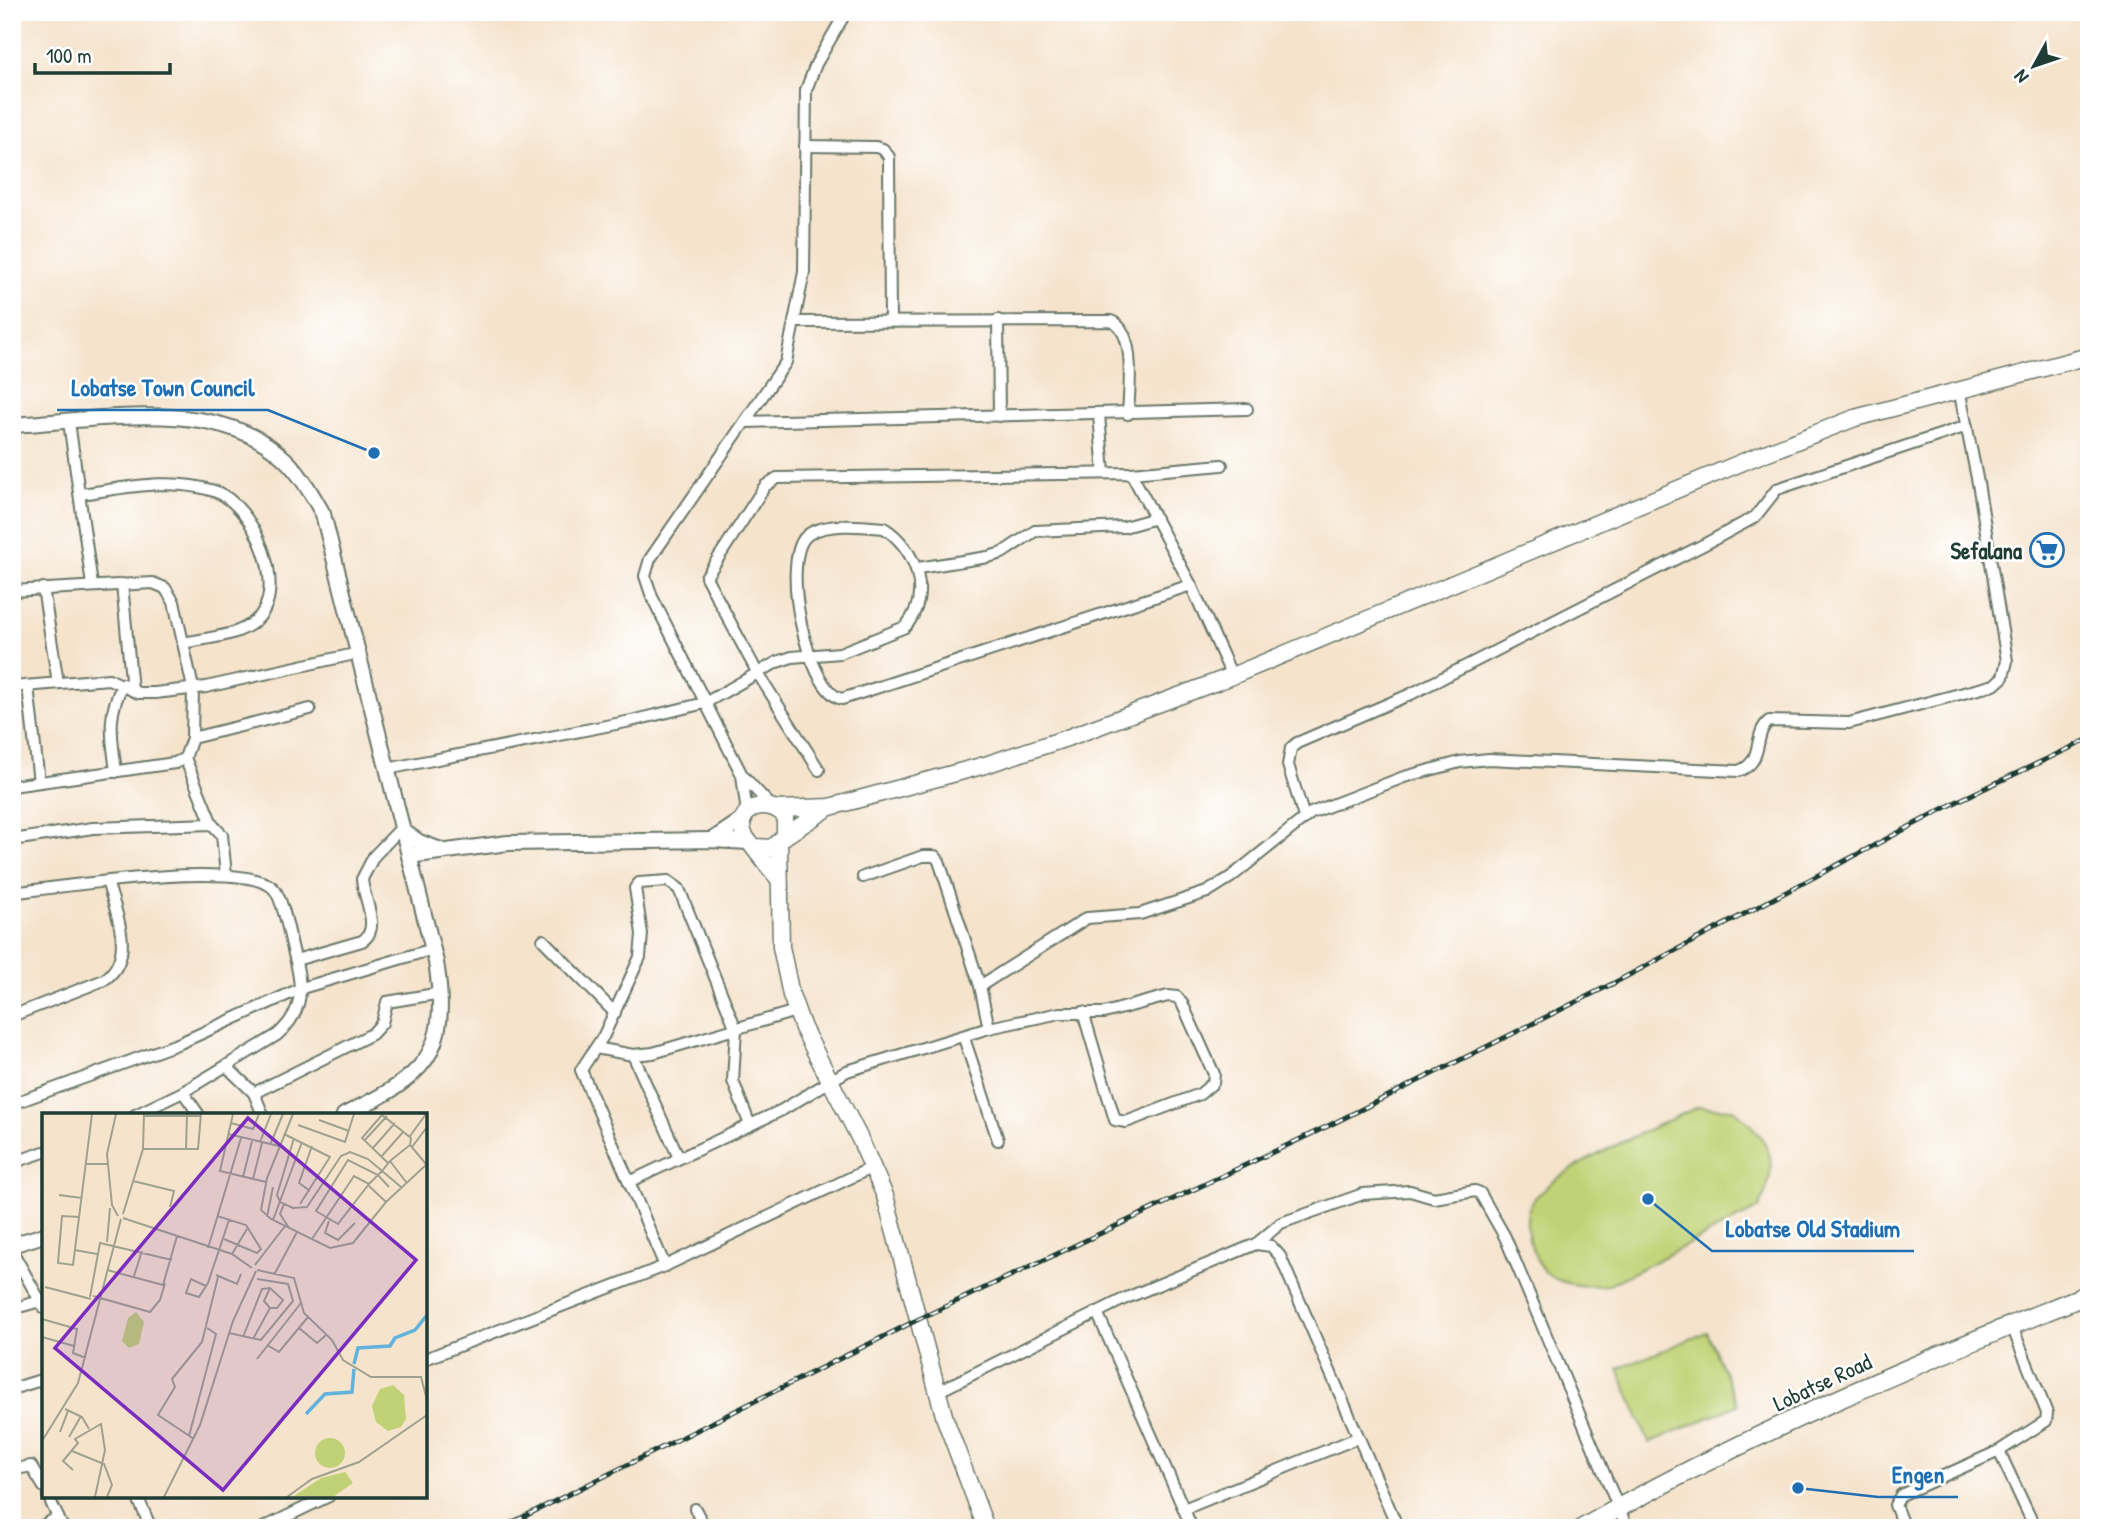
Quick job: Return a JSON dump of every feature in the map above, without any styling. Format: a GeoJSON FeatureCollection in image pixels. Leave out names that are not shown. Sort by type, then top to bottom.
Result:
{"type":"FeatureCollection","features":[{"type":"Feature","properties":{"kind":"highway","name":"Lobatse Road"},"geometry":{"type":"LineString","coordinates":[[1583,1528],[1618,1507],[1741,1446],[2011,1324],[2089,1294]]}},
{"type":"Feature","properties":{"kind":"main road"},"geometry":{"type":"LineString","coordinates":[[778,878],[753,845],[743,826],[746,816],[761,805],[830,807],[1056,742],[1232,676],[1855,418],[2089,356]]}},
{"type":"Feature","properties":{"kind":"main road"},"geometry":{"type":"LineString","coordinates":[[774,807],[785,816],[778,878],[781,947],[796,1011],[873,1167],[896,1228],[937,1392],[962,1471],[986,1528]]}},
{"type":"Feature","properties":{"kind":"main road"},"geometry":{"type":"LineString","coordinates":[[753,845],[764,849],[830,807]]}},
{"type":"Feature","properties":{"kind":"street"},"geometry":{"type":"LineString","coordinates":[[774,807],[742,775],[652,597],[645,576],[646,568],[783,369],[795,322],[805,255],[808,83],[846,12]]}},
{"type":"Feature","properties":{"kind":"street"},"geometry":{"type":"LineString","coordinates":[[805,146],[876,147],[887,153],[890,164],[890,321]]}},
{"type":"Feature","properties":{"kind":"street"},"geometry":{"type":"LineString","coordinates":[[795,322],[998,320],[1116,323],[1125,334],[1128,347],[1128,414]]}},
{"type":"Feature","properties":{"kind":"street"},"geometry":{"type":"LineString","coordinates":[[998,320],[999,416]]}},
{"type":"Feature","properties":{"kind":"street"},"geometry":{"type":"LineString","coordinates":[[980,986],[1087,918],[1140,914],[1207,892],[1231,877],[1304,817],[1404,777],[1460,762],[1489,759],[1738,771],[1756,758],[1763,726],[1769,722],[1849,723],[1994,685],[2003,677],[2007,661],[1959,389]]}},
{"type":"Feature","properties":{"kind":"street"},"geometry":{"type":"LineString","coordinates":[[747,422],[1098,415],[1247,409]]}},
{"type":"Feature","properties":{"kind":"street"},"geometry":{"type":"LineString","coordinates":[[1098,415],[1104,473]]}},
{"type":"Feature","properties":{"kind":"street"},"geometry":{"type":"LineString","coordinates":[[12,425],[194,418],[232,428],[279,453],[306,483],[323,514],[433,949],[441,993],[436,1041],[419,1069],[389,1093],[348,1113]]}},
{"type":"Feature","properties":{"kind":"street"},"geometry":{"type":"LineString","coordinates":[[69,422],[92,585]]}},
{"type":"Feature","properties":{"kind":"street"},"geometry":{"type":"LineString","coordinates":[[1304,817],[1288,765],[1291,748],[1297,743],[1411,695],[1709,542],[1755,517],[1777,489],[1967,426]]}},
{"type":"Feature","properties":{"kind":"street"},"geometry":{"type":"LineString","coordinates":[[819,770],[757,672],[709,584],[706,573],[772,480],[1130,473],[1222,466]]}},
{"type":"Feature","properties":{"kind":"street"},"geometry":{"type":"LineString","coordinates":[[1130,473],[1191,585],[1232,676]]}},
{"type":"Feature","properties":{"kind":"street"},"geometry":{"type":"LineString","coordinates":[[81,494],[174,484],[217,492],[243,510],[270,579],[265,608],[255,621],[244,628],[183,643]]}},
{"type":"Feature","properties":{"kind":"street"},"geometry":{"type":"LineString","coordinates":[[918,568],[1002,553],[1035,531],[1124,527],[1156,518]]}},
{"type":"Feature","properties":{"kind":"street"},"geometry":{"type":"LineString","coordinates":[[387,769],[705,704],[757,672],[792,657],[808,654],[840,653],[905,627],[917,599],[918,568],[899,541],[884,528],[824,528],[808,534],[802,540],[797,554],[797,595],[808,654],[830,694],[837,698],[848,699],[1191,585]]}},
{"type":"Feature","properties":{"kind":"street"},"geometry":{"type":"LineString","coordinates":[[12,591],[153,583],[166,588],[174,602],[193,688],[192,738],[185,758],[212,824],[222,835],[226,875]]}},
{"type":"Feature","properties":{"kind":"street"},"geometry":{"type":"LineString","coordinates":[[116,772],[110,719],[112,705],[127,687],[122,584]]}},
{"type":"Feature","properties":{"kind":"street"},"geometry":{"type":"LineString","coordinates":[[43,588],[58,683]]}},
{"type":"Feature","properties":{"kind":"street"},"geometry":{"type":"LineString","coordinates":[[12,687],[109,679],[144,694],[193,688],[359,653]]}},
{"type":"Feature","properties":{"kind":"street"},"geometry":{"type":"LineString","coordinates":[[29,686],[39,782]]}},
{"type":"Feature","properties":{"kind":"street"},"geometry":{"type":"LineString","coordinates":[[192,738],[310,709]]}},
{"type":"Feature","properties":{"kind":"street"},"geometry":{"type":"LineString","coordinates":[[12,786],[168,765],[185,758]]}},
{"type":"Feature","properties":{"kind":"street"},"geometry":{"type":"LineString","coordinates":[[712,840],[746,816],[742,775]]}},
{"type":"Feature","properties":{"kind":"street"},"geometry":{"type":"LineString","coordinates":[[12,840],[93,828],[212,824]]}},
{"type":"Feature","properties":{"kind":"street"},"geometry":{"type":"LineString","coordinates":[[402,827],[419,842],[443,850]]}},
{"type":"Feature","properties":{"kind":"street"},"geometry":{"type":"LineString","coordinates":[[296,960],[362,941],[369,936],[372,928],[362,879],[374,856],[402,827]]}},
{"type":"Feature","properties":{"kind":"street"},"geometry":{"type":"LineString","coordinates":[[409,856],[508,843],[712,840],[753,845]]}},
{"type":"Feature","properties":{"kind":"street"},"geometry":{"type":"LineString","coordinates":[[415,878],[427,862],[443,850]]}},
{"type":"Feature","properties":{"kind":"street"},"geometry":{"type":"LineString","coordinates":[[863,877],[923,856],[935,856],[942,867],[980,986],[989,1028]]}},
{"type":"Feature","properties":{"kind":"street"},"geometry":{"type":"LineString","coordinates":[[12,893],[107,881],[226,875],[266,883],[275,889],[302,988],[296,1014],[289,1024],[226,1066],[139,1113]]}},
{"type":"Feature","properties":{"kind":"street"},"geometry":{"type":"LineString","coordinates":[[12,1016],[104,980],[113,973],[121,960],[122,936],[107,881]]}},
{"type":"Feature","properties":{"kind":"street"},"geometry":{"type":"LineString","coordinates":[[665,1266],[583,1077],[583,1064],[596,1048],[615,1013],[632,977],[642,945],[636,885],[668,881],[679,889],[736,1029],[737,1053],[733,1081],[750,1125]]}},
{"type":"Feature","properties":{"kind":"street"},"geometry":{"type":"LineString","coordinates":[[543,940],[615,1013]]}},
{"type":"Feature","properties":{"kind":"street"},"geometry":{"type":"LineString","coordinates":[[12,1104],[180,1043],[302,988],[433,949]]}},
{"type":"Feature","properties":{"kind":"street"},"geometry":{"type":"LineString","coordinates":[[254,1093],[372,1034],[382,1023],[387,1002],[441,993]]}},
{"type":"Feature","properties":{"kind":"street"},"geometry":{"type":"LineString","coordinates":[[629,1182],[750,1125],[847,1071],[964,1038],[989,1028],[1060,1013],[1083,1012],[1099,1013],[1168,996],[1177,997],[1214,1074],[1213,1083],[1200,1094],[1126,1122],[1115,1120],[1083,1012]]}},
{"type":"Feature","properties":{"kind":"street"},"geometry":{"type":"LineString","coordinates":[[596,1048],[633,1055],[653,1053],[796,1011]]}},
{"type":"Feature","properties":{"kind":"street"},"geometry":{"type":"LineString","coordinates":[[964,1038],[998,1140]]}},
{"type":"Feature","properties":{"kind":"street"},"geometry":{"type":"LineString","coordinates":[[633,1055],[679,1158]]}},
{"type":"Feature","properties":{"kind":"street"},"geometry":{"type":"LineString","coordinates":[[226,1066],[254,1093],[261,1113]]}},
{"type":"Feature","properties":{"kind":"street"},"geometry":{"type":"LineString","coordinates":[[183,1091],[198,1113]]}},
{"type":"Feature","properties":{"kind":"street"},"geometry":{"type":"LineString","coordinates":[[12,1163],[42,1153]]}},
{"type":"Feature","properties":{"kind":"street"},"geometry":{"type":"LineString","coordinates":[[427,1358],[665,1266],[873,1167]]}},
{"type":"Feature","properties":{"kind":"street"},"geometry":{"type":"LineString","coordinates":[[937,1392],[1097,1312],[1256,1244],[1281,1223],[1363,1194],[1410,1191],[1434,1198],[1470,1191],[1480,1193],[1505,1237],[1627,1528]]}},
{"type":"Feature","properties":{"kind":"street"},"geometry":{"type":"LineString","coordinates":[[12,1245],[42,1236]]}},
{"type":"Feature","properties":{"kind":"street"},"geometry":{"type":"LineString","coordinates":[[1256,1244],[1270,1246],[1280,1256],[1398,1528]]}},
{"type":"Feature","properties":{"kind":"street"},"geometry":{"type":"LineString","coordinates":[[12,1251],[42,1304],[12,1310]]}},
{"type":"Feature","properties":{"kind":"street"},"geometry":{"type":"LineString","coordinates":[[1097,1312],[1192,1528]]}},
{"type":"Feature","properties":{"kind":"street"},"geometry":{"type":"LineString","coordinates":[[1903,1528],[1895,1505],[1901,1495],[1999,1451],[2043,1425],[2047,1417],[2011,1324]]}},
{"type":"Feature","properties":{"kind":"street"},"geometry":{"type":"LineString","coordinates":[[12,1389],[42,1380]]}},
{"type":"Feature","properties":{"kind":"street"},"geometry":{"type":"LineString","coordinates":[[1184,1509],[1357,1438]]}},
{"type":"Feature","properties":{"kind":"street"},"geometry":{"type":"LineString","coordinates":[[1999,1451],[2035,1528]]}},
{"type":"Feature","properties":{"kind":"street"},"geometry":{"type":"LineString","coordinates":[[12,1470],[31,1465],[42,1484]]}},
{"type":"Feature","properties":{"kind":"street"},"geometry":{"type":"LineString","coordinates":[[40,1528],[61,1522],[49,1498]]}},
{"type":"Feature","properties":{"kind":"street"},"geometry":{"type":"LineString","coordinates":[[138,1498],[151,1528]]}},
{"type":"Feature","properties":{"kind":"street"},"geometry":{"type":"LineString","coordinates":[[263,1528],[325,1498]]}},
{"type":"Feature","properties":{"kind":"street"},"geometry":{"type":"LineString","coordinates":[[695,1509],[705,1528]]}},
{"type":"Feature","properties":{"kind":"green space"},"geometry":{"type":"Polygon","coordinates":[[[1697,1107],[1733,1109],[1764,1142],[1771,1164],[1770,1177],[1759,1208],[1609,1285],[1568,1283],[1542,1269],[1532,1248],[1527,1228],[1527,1214],[1538,1194],[1578,1165],[1697,1107]]]}},
{"type":"Feature","properties":{"kind":"green space"},"geometry":{"type":"Polygon","coordinates":[[[1707,1332],[1738,1405],[1649,1443],[1618,1369],[1707,1332]]]}},
{"type":"Feature","properties":{"kind":"railway"},"geometry":{"type":"LineString","coordinates":[[501,1528],[919,1319],[1328,1126],[1612,984],[1960,800],[2089,739]]}},
{"type":"Feature","properties":{"kind":"place","name":"Lobatse Town Council"},"geometry":{"type":"Point","coordinates":[374,453]}},
{"type":"Feature","properties":{"kind":"place","name":"Sefalana"},"geometry":{"type":"Point","coordinates":[2047,550]}},
{"type":"Feature","properties":{"kind":"place","name":"Lobatse Old Stadium"},"geometry":{"type":"Point","coordinates":[1648,1199]}},
{"type":"Feature","properties":{"kind":"place","name":"Engen"},"geometry":{"type":"Point","coordinates":[1798,1488]}}]}
